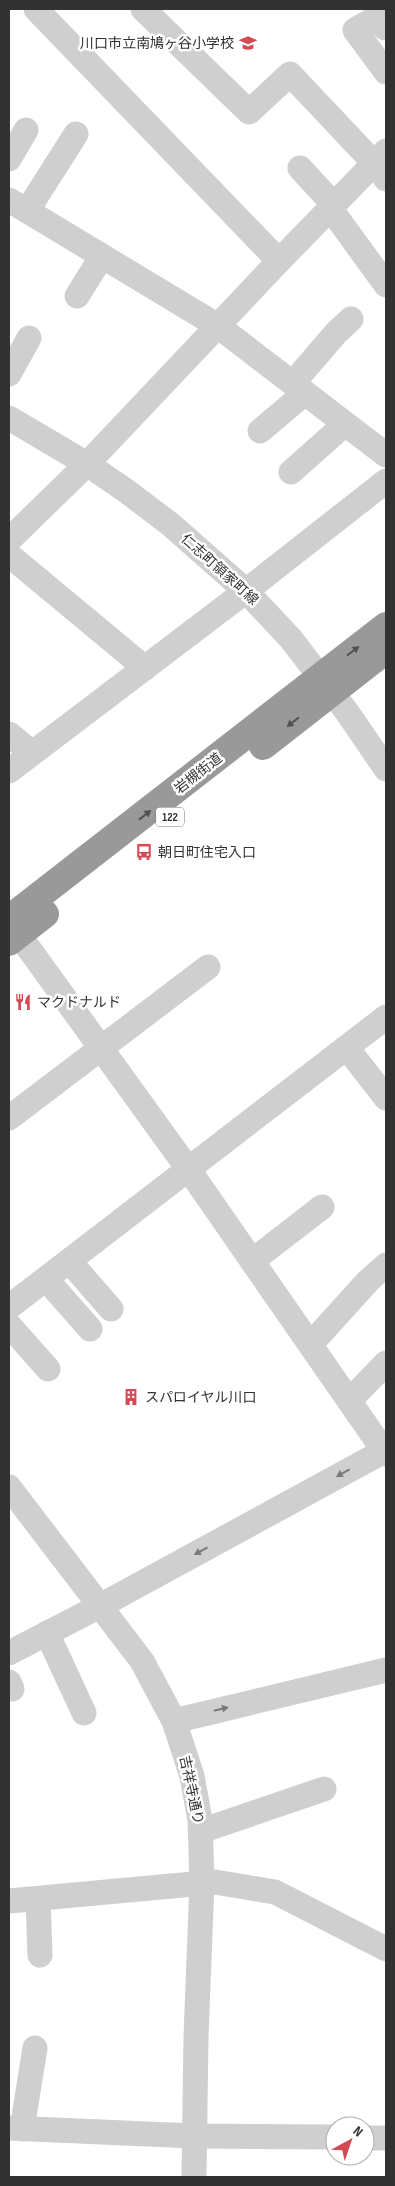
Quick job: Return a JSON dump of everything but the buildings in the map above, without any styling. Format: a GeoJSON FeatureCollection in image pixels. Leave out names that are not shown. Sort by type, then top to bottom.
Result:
{"type":"FeatureCollection","features":[{"type":"Feature","properties":{"kind":"highway","name":"岩槻街道"},"geometry":{"type":"LineString","coordinates":[[11,929],[326,684],[386,626]]}},
{"type":"Feature","properties":{"kind":"highway","name":"岩槻街道"},"geometry":{"type":"LineString","coordinates":[[326,684],[386,650]]}},
{"type":"Feature","properties":{"kind":"street"},"geometry":{"type":"LineString","coordinates":[[36,9],[279,260]]}},
{"type":"Feature","properties":{"kind":"street"},"geometry":{"type":"LineString","coordinates":[[9,540],[87,464],[332,206],[382,165],[290,74],[249,112],[143,9]]}},
{"type":"Feature","properties":{"kind":"street"},"geometry":{"type":"LineString","coordinates":[[386,27],[378,16],[355,30],[386,72]]}},
{"type":"Feature","properties":{"kind":"street"},"geometry":{"type":"LineString","coordinates":[[9,159],[26,130]]}},
{"type":"Feature","properties":{"kind":"street"},"geometry":{"type":"LineString","coordinates":[[76,134],[18,205],[218,326],[386,455]]}},
{"type":"Feature","properties":{"kind":"street"},"geometry":{"type":"LineString","coordinates":[[300,168],[332,206],[386,285]]}},
{"type":"Feature","properties":{"kind":"street"},"geometry":{"type":"LineString","coordinates":[[77,296],[102,256]]}},
{"type":"Feature","properties":{"kind":"street"},"geometry":{"type":"LineString","coordinates":[[260,432],[299,388],[336,333],[352,319]]}},
{"type":"Feature","properties":{"kind":"street"},"geometry":{"type":"LineString","coordinates":[[9,374],[29,338]]}},
{"type":"Feature","properties":{"kind":"street","name":"仁志町領家町線"},"geometry":{"type":"LineString","coordinates":[[9,418],[87,464],[170,524],[246,591],[275,620],[326,684],[386,769]]}},
{"type":"Feature","properties":{"kind":"street"},"geometry":{"type":"LineString","coordinates":[[291,472],[345,424]]}},
{"type":"Feature","properties":{"kind":"street"},"geometry":{"type":"LineString","coordinates":[[9,771],[31,752],[246,591],[386,481]]}},
{"type":"Feature","properties":{"kind":"street"},"geometry":{"type":"LineString","coordinates":[[9,555],[144,668]]}},
{"type":"Feature","properties":{"kind":"street"},"geometry":{"type":"LineString","coordinates":[[9,734],[31,752]]}},
{"type":"Feature","properties":{"kind":"street"},"geometry":{"type":"LineString","coordinates":[[9,1653],[386,1452],[189,1170],[101,1048],[11,929]]}},
{"type":"Feature","properties":{"kind":"street"},"geometry":{"type":"LineString","coordinates":[[9,1118],[208,967]]}},
{"type":"Feature","properties":{"kind":"street"},"geometry":{"type":"LineString","coordinates":[[9,1307],[70,1262],[386,1017]]}},
{"type":"Feature","properties":{"kind":"street"},"geometry":{"type":"LineString","coordinates":[[347,1048],[386,1098]]}},
{"type":"Feature","properties":{"kind":"street"},"geometry":{"type":"LineString","coordinates":[[252,1261],[322,1207]]}},
{"type":"Feature","properties":{"kind":"street"},"geometry":{"type":"LineString","coordinates":[[70,1262],[111,1309]]}},
{"type":"Feature","properties":{"kind":"street"},"geometry":{"type":"LineString","coordinates":[[311,1344],[368,1281],[386,1265]]}},
{"type":"Feature","properties":{"kind":"street"},"geometry":{"type":"LineString","coordinates":[[46,1279],[90,1329]]}},
{"type":"Feature","properties":{"kind":"street"},"geometry":{"type":"LineString","coordinates":[[9,1325],[48,1369]]}},
{"type":"Feature","properties":{"kind":"street"},"geometry":{"type":"LineString","coordinates":[[350,1400],[386,1363]]}},
{"type":"Feature","properties":{"kind":"street","name":"吉祥寺通り"},"geometry":{"type":"LineString","coordinates":[[9,1487],[142,1661],[174,1720],[192,1776],[201,1831],[202,1883],[194,2177]]}},
{"type":"Feature","properties":{"kind":"street"},"geometry":{"type":"LineString","coordinates":[[47,1633],[84,1713]]}},
{"type":"Feature","properties":{"kind":"street"},"geometry":{"type":"LineString","coordinates":[[174,1720],[386,1670]]}},
{"type":"Feature","properties":{"kind":"street"},"geometry":{"type":"LineString","coordinates":[[201,1831],[324,1789]]}},
{"type":"Feature","properties":{"kind":"street"},"geometry":{"type":"LineString","coordinates":[[9,1901],[215,1882],[275,1892],[386,1949]]}},
{"type":"Feature","properties":{"kind":"street"},"geometry":{"type":"LineString","coordinates":[[38,1899],[40,1955]]}},
{"type":"Feature","properties":{"kind":"street"},"geometry":{"type":"LineString","coordinates":[[35,2048],[15,2128],[194,2136],[325,2137]]}},
{"type":"Feature","properties":{"kind":"place","name":"川口市立南鳩ヶ谷小学校"},"geometry":{"type":"Point","coordinates":[248,43]}},
{"type":"Feature","properties":{"kind":"place","name":"朝日町住宅入口"},"geometry":{"type":"Point","coordinates":[144,852]}},
{"type":"Feature","properties":{"kind":"place","name":"マクドナルド"},"geometry":{"type":"Point","coordinates":[23,1002]}},
{"type":"Feature","properties":{"kind":"place","name":"スパロイヤル川口"},"geometry":{"type":"Point","coordinates":[131,1397]}}]}
